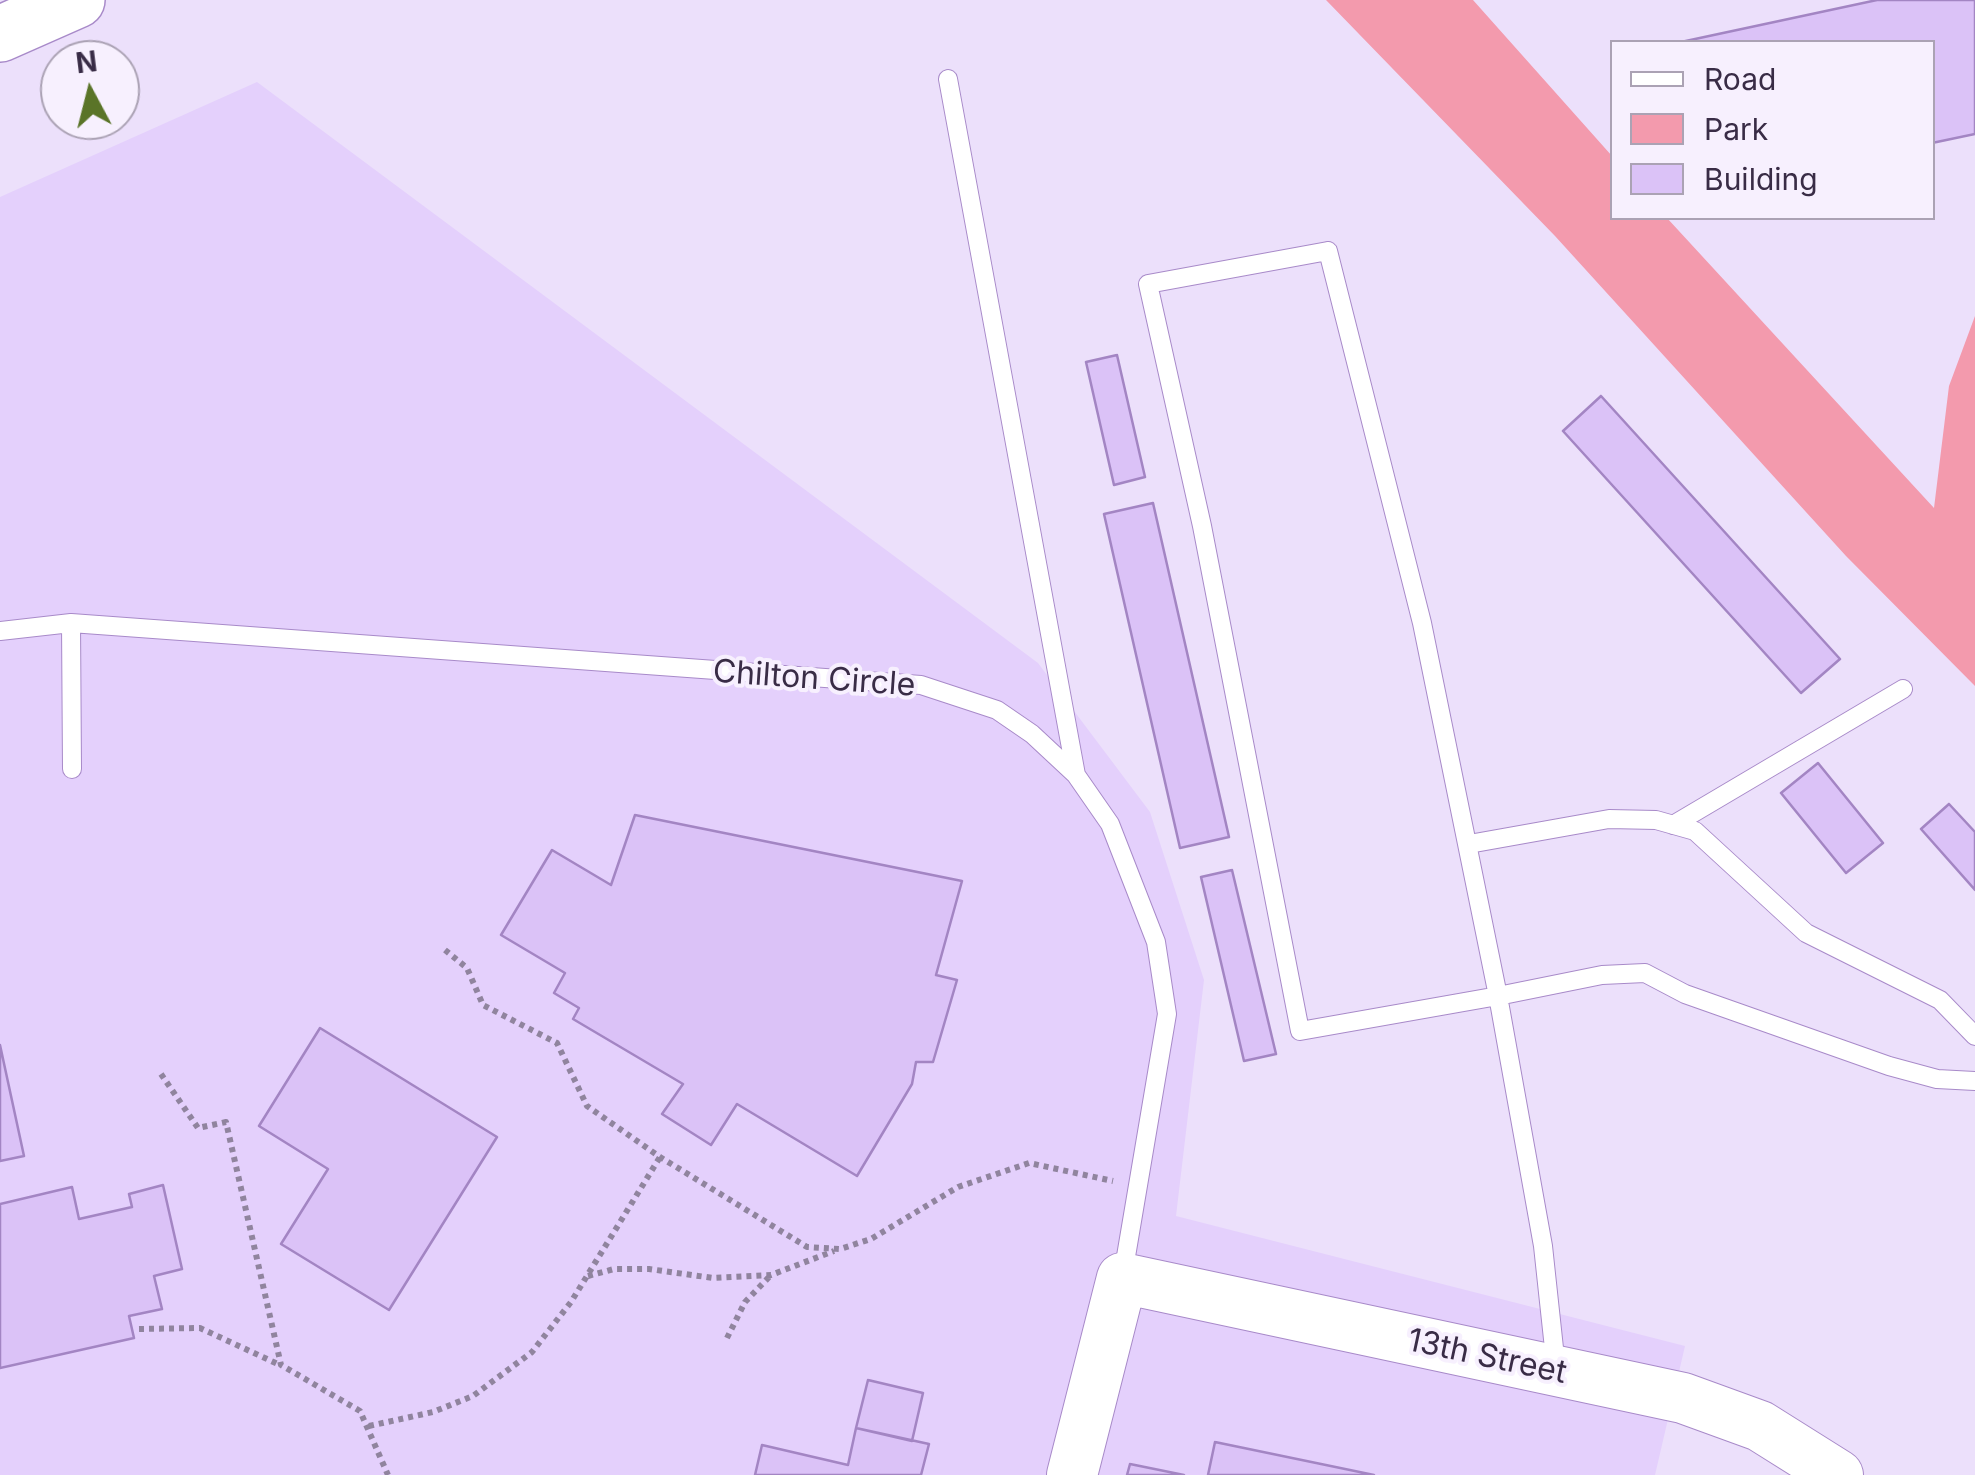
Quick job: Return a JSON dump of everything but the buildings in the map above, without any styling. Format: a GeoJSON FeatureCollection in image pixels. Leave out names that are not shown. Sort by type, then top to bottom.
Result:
{"type":"FeatureCollection","features":[{"type":"Feature","properties":{"kind":"highway"},"geometry":{"type":"LineString","coordinates":[[0,34],[77,0]]}},
{"type":"Feature","properties":{"kind":"street","name":"13th Street"},"geometry":{"type":"LineString","coordinates":[[1122,1278],[1683,1398],[1760,1426],[1838,1475]]}},
{"type":"Feature","properties":{"kind":"street"},"geometry":{"type":"LineString","coordinates":[[1072,1475],[1122,1278]]}},
{"type":"Feature","properties":{"kind":"lane"},"geometry":{"type":"LineString","coordinates":[[948,80],[1076,775]]}},
{"type":"Feature","properties":{"kind":"lane"},"geometry":{"type":"LineString","coordinates":[[1557,1372],[1543,1246],[1498,996],[1469,844],[1422,623],[1328,250],[1148,284],[1202,526],[1300,1031],[1498,996],[1602,975],[1645,972],[1685,994],[1889,1066],[1937,1079],[1975,1081]]}},
{"type":"Feature","properties":{"kind":"lane"},"geometry":{"type":"LineString","coordinates":[[71,623],[72,769]]}},
{"type":"Feature","properties":{"kind":"lane","name":"Chilton Circle"},"geometry":{"type":"LineString","coordinates":[[0,631],[71,623],[921,684],[997,710],[1032,734],[1076,775],[1110,824],[1156,942],[1168,1014],[1122,1278]]}},
{"type":"Feature","properties":{"kind":"lane"},"geometry":{"type":"LineString","coordinates":[[1673,825],[1903,689]]}},
{"type":"Feature","properties":{"kind":"lane"},"geometry":{"type":"LineString","coordinates":[[1469,844],[1609,819],[1695,831],[1806,933],[1940,1000],[1975,1036]]}},
{"type":"Feature","properties":{"kind":"path"},"geometry":{"type":"LineString","coordinates":[[444,950],[467,968],[483,1005],[557,1043],[588,1106],[660,1157],[806,1247],[840,1249]]}},
{"type":"Feature","properties":{"kind":"path"},"geometry":{"type":"LineString","coordinates":[[162,1074],[198,1128],[226,1122],[281,1366]]}},
{"type":"Feature","properties":{"kind":"path"},"geometry":{"type":"LineString","coordinates":[[369,1426],[433,1412],[473,1396],[532,1352],[586,1276],[660,1157]]}},
{"type":"Feature","properties":{"kind":"path"},"geometry":{"type":"LineString","coordinates":[[586,1276],[614,1269],[649,1268],[713,1278],[771,1275],[870,1239],[958,1186],[1029,1162],[1139,1186]]}},
{"type":"Feature","properties":{"kind":"path"},"geometry":{"type":"LineString","coordinates":[[726,1338],[746,1302],[771,1275]]}},
{"type":"Feature","properties":{"kind":"path"},"geometry":{"type":"LineString","coordinates":[[139,1328],[200,1328],[281,1366],[360,1412],[388,1475]]}},
{"type":"Feature","properties":{"kind":"shaded area"},"geometry":{"type":"Polygon","coordinates":[[[257,82],[1038,663],[1150,812],[1204,980],[1176,1216],[1685,1346],[1655,1475],[0,1475],[0,197],[127,140],[140,140],[140,134],[257,82]]]}},
{"type":"Feature","properties":{"kind":"green space"},"geometry":{"type":"Polygon","coordinates":[[[1326,0],[1473,0],[1610,154],[1610,220],[1669,220],[1934,508],[1949,386],[1975,316],[1975,686],[1846,556],[1555,236],[1326,0]]]}}]}
